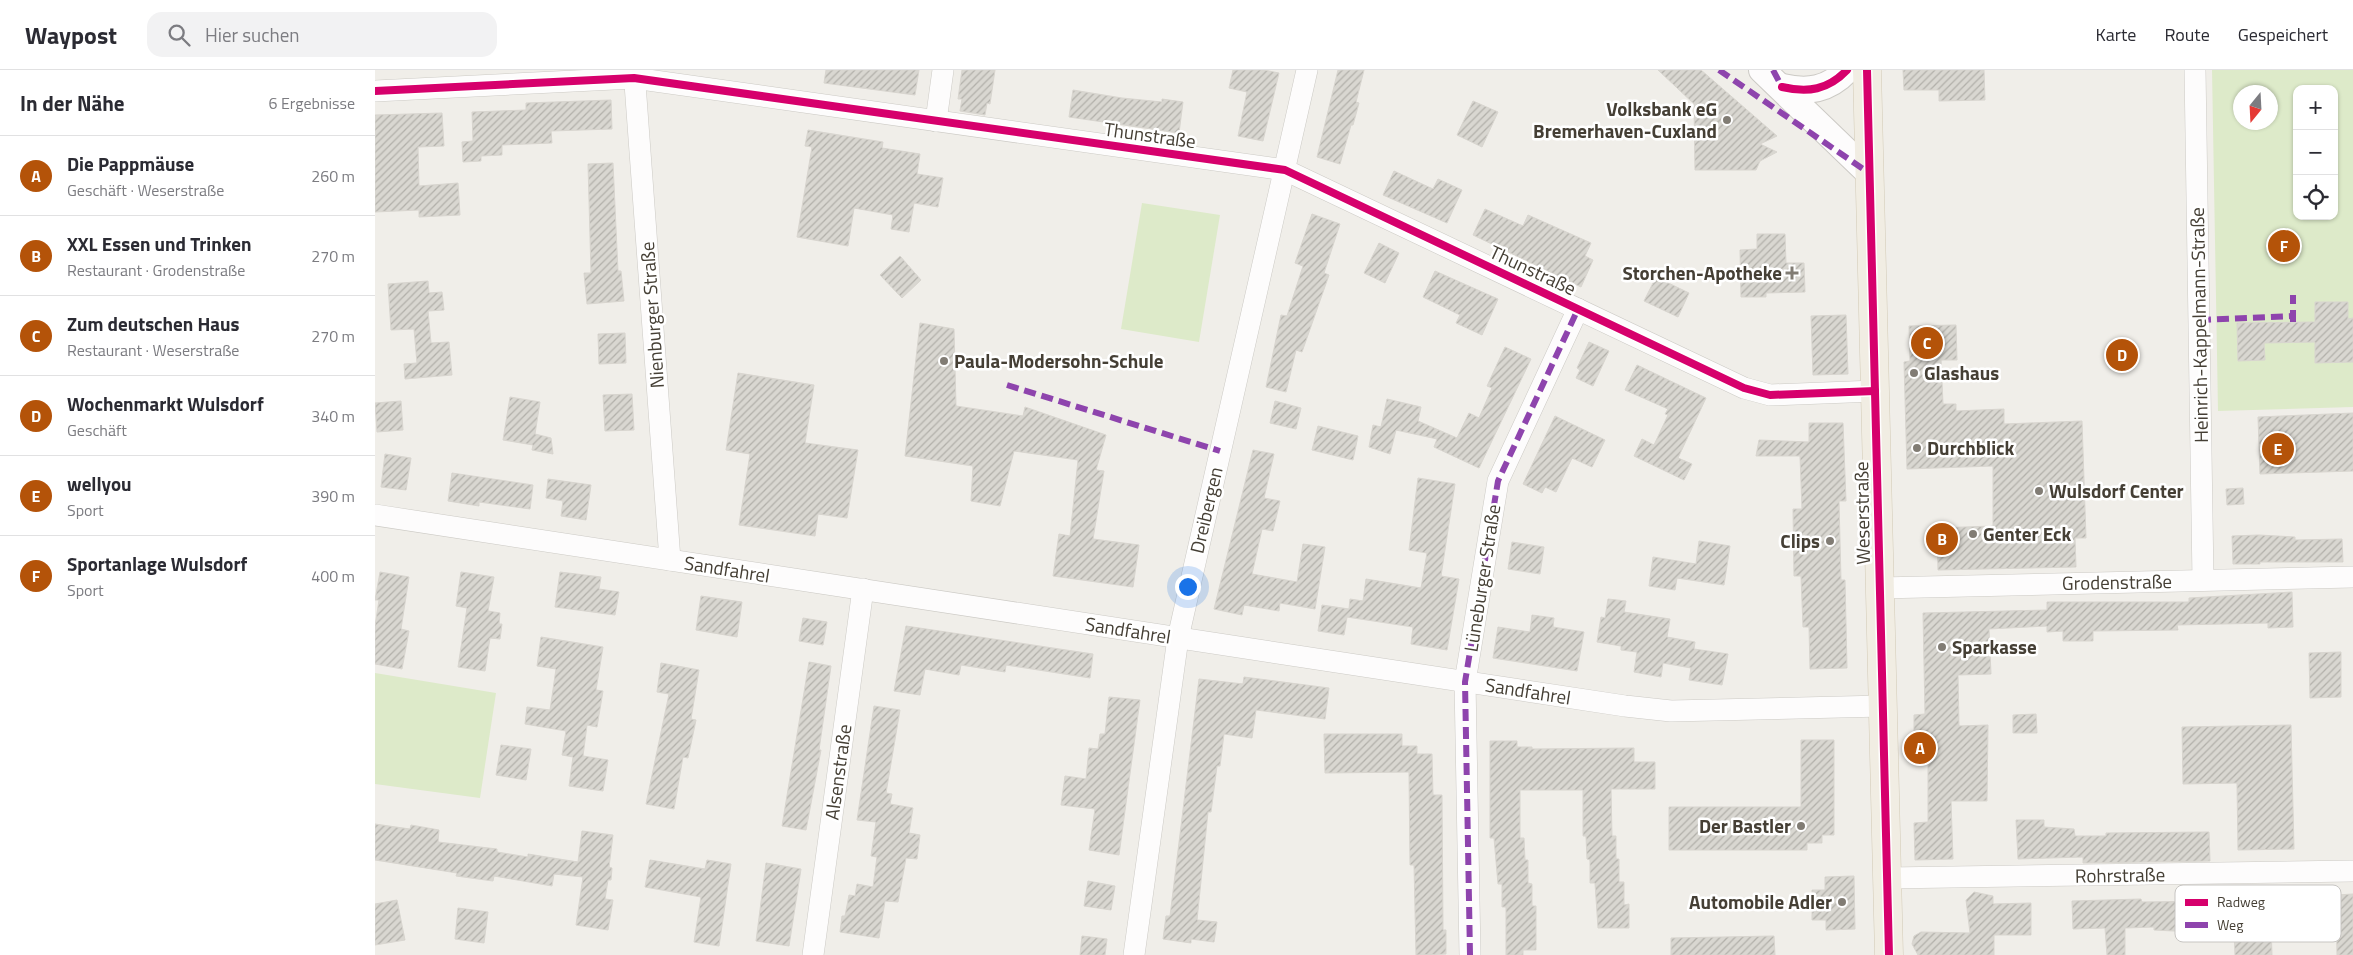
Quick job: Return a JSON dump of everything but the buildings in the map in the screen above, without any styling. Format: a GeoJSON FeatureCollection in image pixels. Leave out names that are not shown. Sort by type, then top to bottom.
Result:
{"type":"FeatureCollection","features":[{"type":"Feature","properties":{"kind":"main road","name":"Weserstraße"},"geometry":{"type":"LineString","coordinates":[[1867,70],[1889,955]]}},
{"type":"Feature","properties":{"kind":"street"},"geometry":{"type":"LineString","coordinates":[[936,121],[943,70]]}},
{"type":"Feature","properties":{"kind":"street","name":"Dreibergen"},"geometry":{"type":"LineString","coordinates":[[1134,955],[1178,638],[1307,70]]}},
{"type":"Feature","properties":{"kind":"street"},"geometry":{"type":"LineString","coordinates":[[1762,70],[1782,87],[1869,173]]}},
{"type":"Feature","properties":{"kind":"street"},"geometry":{"type":"LineString","coordinates":[[1782,87],[1801,91],[1819,89],[1835,80],[1847,70]]}},
{"type":"Feature","properties":{"kind":"street","name":"Heinrich-Kappelmann-Straße"},"geometry":{"type":"LineString","coordinates":[[2195,70],[2203,580]]}},
{"type":"Feature","properties":{"kind":"street","name":"Thunstraße"},"geometry":{"type":"LineString","coordinates":[[375,91],[634,74],[936,121],[1285,170],[1744,388],[1770,395],[1875,391]]}},
{"type":"Feature","properties":{"kind":"street","name":"Nienburger Straße"},"geometry":{"type":"LineString","coordinates":[[634,74],[670,560]]}},
{"type":"Feature","properties":{"kind":"street","name":"Lüneburger Straße"},"geometry":{"type":"LineString","coordinates":[[1469,955],[1465,682],[1497,481],[1578,309]]}},
{"type":"Feature","properties":{"kind":"street","name":"Sandfahrel"},"geometry":{"type":"LineString","coordinates":[[375,515],[1465,682],[1671,711],[1883,706]]}},
{"type":"Feature","properties":{"kind":"street","name":"Grodenstraße"},"geometry":{"type":"LineString","coordinates":[[1880,588],[2353,577]]}},
{"type":"Feature","properties":{"kind":"street","name":"Alsenstraße"},"geometry":{"type":"LineString","coordinates":[[813,955],[863,589]]}},
{"type":"Feature","properties":{"kind":"street","name":"Rohrstraße"},"geometry":{"type":"LineString","coordinates":[[1887,878],[2353,871]]}},
{"type":"Feature","properties":{"kind":"green space"},"geometry":{"type":"Polygon","coordinates":[[[2212,70],[2353,70],[2353,407],[2218,411],[2212,70]]]}},
{"type":"Feature","properties":{"kind":"green space"},"geometry":{"type":"Polygon","coordinates":[[[1142,203],[1220,215],[1199,342],[1121,329],[1142,203]]]}},
{"type":"Feature","properties":{"kind":"green space"},"geometry":{"type":"Polygon","coordinates":[[[375,673],[496,693],[480,798],[375,784],[375,673]]]}},
{"type":"Feature","properties":{"kind":"marked path"},"geometry":{"type":"LineString","coordinates":[[1719,70],[1869,173]]}},
{"type":"Feature","properties":{"kind":"marked path"},"geometry":{"type":"LineString","coordinates":[[1773,70],[1782,87]]}},
{"type":"Feature","properties":{"kind":"marked path"},"geometry":{"type":"LineString","coordinates":[[2293,295],[2293,322]]}},
{"type":"Feature","properties":{"kind":"marked path"},"geometry":{"type":"LineString","coordinates":[[1470,955],[1465,682],[1498,481],[1578,309]]}},
{"type":"Feature","properties":{"kind":"marked path"},"geometry":{"type":"LineString","coordinates":[[2199,320],[2292,316]]}},
{"type":"Feature","properties":{"kind":"marked path"},"geometry":{"type":"LineString","coordinates":[[1007,385],[1220,451]]}},
{"type":"Feature","properties":{"kind":"cycle path"},"geometry":{"type":"LineString","coordinates":[[1782,87],[1809,90],[1825,86],[1840,77],[1847,70]]}},
{"type":"Feature","properties":{"kind":"cycle path"},"geometry":{"type":"LineString","coordinates":[[1867,70],[1889,955]]}},
{"type":"Feature","properties":{"kind":"cycle path"},"geometry":{"type":"LineString","coordinates":[[375,91],[634,78],[1285,170],[1744,388],[1770,395],[1875,391]]}},
{"type":"Feature","properties":{"kind":"place","name":"Volksbank eG Bremerhaven-Cuxland"},"geometry":{"type":"Point","coordinates":[1727,120]}},
{"type":"Feature","properties":{"kind":"place","name":"Sportanlage Wulsdorf"},"geometry":{"type":"Point","coordinates":[2284,246]}},
{"type":"Feature","properties":{"kind":"place","name":"Storchen-Apotheke"},"geometry":{"type":"Point","coordinates":[1792,273]}},
{"type":"Feature","properties":{"kind":"place","name":"Zum deutschen Haus"},"geometry":{"type":"Point","coordinates":[1927,343]}},
{"type":"Feature","properties":{"kind":"place","name":"Wochenmarkt Wulsdorf"},"geometry":{"type":"Point","coordinates":[2122,355]}},
{"type":"Feature","properties":{"kind":"place","name":"Paula-Modersohn-Schule"},"geometry":{"type":"Point","coordinates":[944,361]}},
{"type":"Feature","properties":{"kind":"place","name":"Glashaus"},"geometry":{"type":"Point","coordinates":[1914,373]}},
{"type":"Feature","properties":{"kind":"place","name":"Durchblick"},"geometry":{"type":"Point","coordinates":[1917,448]}},
{"type":"Feature","properties":{"kind":"place","name":"wellyou"},"geometry":{"type":"Point","coordinates":[2278,449]}},
{"type":"Feature","properties":{"kind":"place","name":"Wulsdorf Center"},"geometry":{"type":"Point","coordinates":[2039,491]}},
{"type":"Feature","properties":{"kind":"place","name":"Genter Eck"},"geometry":{"type":"Point","coordinates":[1973,534]}},
{"type":"Feature","properties":{"kind":"place","name":"XXL Essen und Trinken"},"geometry":{"type":"Point","coordinates":[1942,539]}},
{"type":"Feature","properties":{"kind":"place","name":"Clips"},"geometry":{"type":"Point","coordinates":[1830,541]}},
{"type":"Feature","properties":{"kind":"place","name":"Sparkasse"},"geometry":{"type":"Point","coordinates":[1942,647]}},
{"type":"Feature","properties":{"kind":"place","name":"Die Pappmäuse"},"geometry":{"type":"Point","coordinates":[1920,748]}},
{"type":"Feature","properties":{"kind":"place","name":"Der Bastler"},"geometry":{"type":"Point","coordinates":[1801,826]}},
{"type":"Feature","properties":{"kind":"place","name":"Automobile Adler"},"geometry":{"type":"Point","coordinates":[1842,902]}}]}
